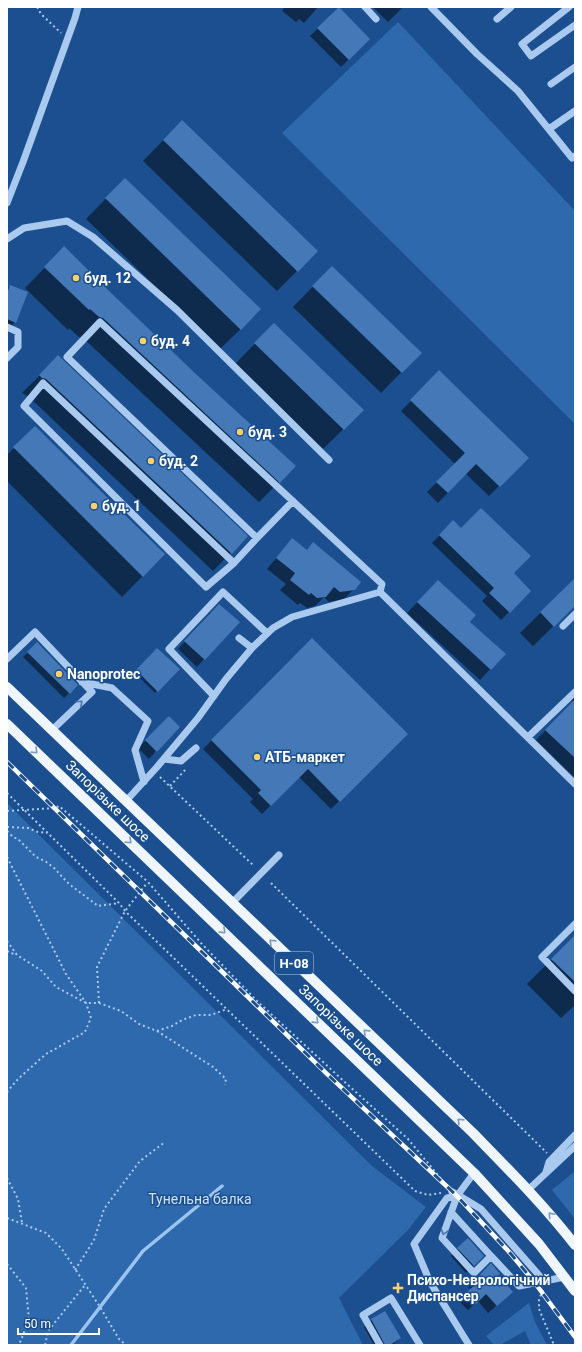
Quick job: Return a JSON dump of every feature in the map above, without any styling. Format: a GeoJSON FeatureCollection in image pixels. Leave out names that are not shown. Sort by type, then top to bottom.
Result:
{"type":"FeatureCollection","features":[{"type":"Feature","properties":{"kind":"main road","name":"Запорізьке шосе"},"geometry":{"type":"LineString","coordinates":[[7,687],[473,1133],[528,1190],[575,1245]]}},
{"type":"Feature","properties":{"kind":"main road","name":"Запорізьке шосе"},"geometry":{"type":"LineString","coordinates":[[7,724],[474,1173],[539,1244],[575,1291]]}},
{"type":"Feature","properties":{"kind":"street"},"geometry":{"type":"LineString","coordinates":[[7,203],[68,39],[78,7]]}},
{"type":"Feature","properties":{"kind":"street"},"geometry":{"type":"LineString","coordinates":[[365,7],[376,19]]}},
{"type":"Feature","properties":{"kind":"street"},"geometry":{"type":"LineString","coordinates":[[431,7],[477,54],[518,91],[572,158],[575,156]]}},
{"type":"Feature","properties":{"kind":"street"},"geometry":{"type":"LineString","coordinates":[[497,19],[511,7]]}},
{"type":"Feature","properties":{"kind":"street"},"geometry":{"type":"LineString","coordinates":[[569,7],[522,44],[531,56],[575,25]]}},
{"type":"Feature","properties":{"kind":"street"},"geometry":{"type":"LineString","coordinates":[[551,84],[575,67]]}},
{"type":"Feature","properties":{"kind":"street"},"geometry":{"type":"LineString","coordinates":[[549,129],[575,111]]}},
{"type":"Feature","properties":{"kind":"street"},"geometry":{"type":"LineString","coordinates":[[7,239],[24,228],[67,221],[93,237],[177,310],[329,460]]}},
{"type":"Feature","properties":{"kind":"street"},"geometry":{"type":"LineString","coordinates":[[257,538],[67,357],[100,322],[382,584],[380,592]]}},
{"type":"Feature","properties":{"kind":"street"},"geometry":{"type":"LineString","coordinates":[[7,327],[18,332],[18,347],[7,358]]}},
{"type":"Feature","properties":{"kind":"street"},"geometry":{"type":"LineString","coordinates":[[234,563],[43,383],[24,406],[206,587],[234,563],[293,501]]}},
{"type":"Feature","properties":{"kind":"street"},"geometry":{"type":"LineString","coordinates":[[214,696],[169,649],[223,592],[267,633]]}},
{"type":"Feature","properties":{"kind":"street"},"geometry":{"type":"LineString","coordinates":[[126,801],[164,760],[198,718],[226,679],[252,648],[267,633],[283,621],[292,617],[380,592]]}},
{"type":"Feature","properties":{"kind":"street"},"geometry":{"type":"LineString","coordinates":[[380,592],[575,784]]}},
{"type":"Feature","properties":{"kind":"street"},"geometry":{"type":"LineString","coordinates":[[563,626],[575,614]]}},
{"type":"Feature","properties":{"kind":"street"},"geometry":{"type":"LineString","coordinates":[[7,659],[34,632],[92,692],[52,730]]}},
{"type":"Feature","properties":{"kind":"street"},"geometry":{"type":"LineString","coordinates":[[240,638],[252,648]]}},
{"type":"Feature","properties":{"kind":"street"},"geometry":{"type":"LineString","coordinates":[[82,682],[112,688],[148,721],[135,750],[144,782]]}},
{"type":"Feature","properties":{"kind":"street"},"geometry":{"type":"LineString","coordinates":[[528,737],[575,692]]}},
{"type":"Feature","properties":{"kind":"street"},"geometry":{"type":"LineString","coordinates":[[164,760],[181,762],[196,748]]}},
{"type":"Feature","properties":{"kind":"street"},"geometry":{"type":"LineString","coordinates":[[232,903],[279,855]]}},
{"type":"Feature","properties":{"kind":"street"},"geometry":{"type":"LineString","coordinates":[[575,924],[542,957],[575,991]]}},
{"type":"Feature","properties":{"kind":"street"},"geometry":{"type":"LineString","coordinates":[[545,1175],[549,1162],[575,1135]]}},
{"type":"Feature","properties":{"kind":"street"},"geometry":{"type":"LineString","coordinates":[[528,1190],[575,1146]]}},
{"type":"Feature","properties":{"kind":"street"},"geometry":{"type":"LineString","coordinates":[[474,1173],[456,1194],[442,1238],[474,1272],[491,1256]]}},
{"type":"Feature","properties":{"kind":"street"},"geometry":{"type":"LineString","coordinates":[[456,1194],[481,1210],[544,1281]]}},
{"type":"Feature","properties":{"kind":"street"},"geometry":{"type":"LineString","coordinates":[[456,1194],[447,1198],[414,1244],[430,1282],[469,1345]]}},
{"type":"Feature","properties":{"kind":"street"},"geometry":{"type":"LineString","coordinates":[[451,1212],[519,1286],[565,1277]]}},
{"type":"Feature","properties":{"kind":"street"},"geometry":{"type":"LineString","coordinates":[[380,1345],[363,1315],[391,1298],[420,1345]]}},
{"type":"Feature","properties":{"kind":"path"},"geometry":{"type":"LineString","coordinates":[[37,7],[41,14],[68,39]]}},
{"type":"Feature","properties":{"kind":"path"},"geometry":{"type":"LineString","coordinates":[[170,786],[188,767]]}},
{"type":"Feature","properties":{"kind":"path"},"geometry":{"type":"LineString","coordinates":[[154,771],[253,865]]}},
{"type":"Feature","properties":{"kind":"path"},"geometry":{"type":"LineString","coordinates":[[7,793],[119,903],[125,911],[414,1191],[428,1195],[456,1194]]}},
{"type":"Feature","properties":{"kind":"path"},"geometry":{"type":"LineString","coordinates":[[7,811],[55,808],[59,806],[148,882],[201,943],[257,1001],[408,1139],[456,1194]]}},
{"type":"Feature","properties":{"kind":"path"},"geometry":{"type":"LineString","coordinates":[[7,827],[28,828],[38,832],[48,833]]}},
{"type":"Feature","properties":{"kind":"path"},"geometry":{"type":"LineString","coordinates":[[7,831],[13,837],[18,839],[36,857],[45,861],[54,868],[69,884],[98,906],[119,903]]}},
{"type":"Feature","properties":{"kind":"path"},"geometry":{"type":"LineString","coordinates":[[7,838],[13,837]]}},
{"type":"Feature","properties":{"kind":"path"},"geometry":{"type":"LineString","coordinates":[[7,857],[66,974],[86,1003],[91,1018],[85,1032],[46,1054],[7,1092]]}},
{"type":"Feature","properties":{"kind":"path"},"geometry":{"type":"LineString","coordinates":[[100,1003],[97,967],[125,911],[148,882]]}},
{"type":"Feature","properties":{"kind":"path"},"geometry":{"type":"LineString","coordinates":[[271,883],[551,1157]]}},
{"type":"Feature","properties":{"kind":"path"},"geometry":{"type":"LineString","coordinates":[[7,941],[17,955]]}},
{"type":"Feature","properties":{"kind":"path"},"geometry":{"type":"LineString","coordinates":[[7,951],[17,955],[42,971],[56,986],[86,1003],[100,1003],[121,1011],[139,1024],[157,1031],[213,1067],[226,1079],[225,1085]]}},
{"type":"Feature","properties":{"kind":"path"},"geometry":{"type":"LineString","coordinates":[[157,1031],[196,1015],[210,1015],[227,1009]]}},
{"type":"Feature","properties":{"kind":"path"},"geometry":{"type":"LineString","coordinates":[[75,1270],[94,1240],[104,1209],[140,1162],[165,1142]]}},
{"type":"Feature","properties":{"kind":"path"},"geometry":{"type":"LineString","coordinates":[[7,1178],[18,1199],[22,1224]]}},
{"type":"Feature","properties":{"kind":"path"},"geometry":{"type":"LineString","coordinates":[[7,1218],[46,1233],[62,1249],[119,1338],[126,1345]]}},
{"type":"Feature","properties":{"kind":"path"},"geometry":{"type":"LineString","coordinates":[[7,1264],[26,1288],[29,1320],[19,1345]]}},
{"type":"Feature","properties":{"kind":"path"},"geometry":{"type":"LineString","coordinates":[[544,1281],[545,1285],[539,1299],[540,1309],[554,1345]]}},
{"type":"Feature","properties":{"kind":"path"},"geometry":{"type":"LineString","coordinates":[[44,1345],[48,1331],[85,1284]]}},
{"type":"Feature","properties":{"kind":"green space"},"geometry":{"type":"Polygon","coordinates":[[[398,22],[575,211],[575,424],[282,133],[398,22]]]}},
{"type":"Feature","properties":{"kind":"green space","name":"Тунельна балка"},"geometry":{"type":"Polygon","coordinates":[[[7,803],[372,1166],[426,1207],[408,1230],[339,1298],[363,1345],[7,1345],[7,803]]]}},
{"type":"Feature","properties":{"kind":"green space"},"geometry":{"type":"Polygon","coordinates":[[[575,1171],[575,1219],[552,1190],[575,1171]]]}},
{"type":"Feature","properties":{"kind":"green space"},"geometry":{"type":"Polygon","coordinates":[[[529,1303],[535,1322],[547,1345],[531,1345],[525,1331],[500,1345],[494,1345],[486,1336],[529,1303]]]}},
{"type":"Feature","properties":{"kind":"building"},"geometry":{"type":"Polygon","coordinates":[[[339,7],[370,39],[349,60],[317,28],[339,7]]]}},
{"type":"Feature","properties":{"kind":"building"},"geometry":{"type":"Polygon","coordinates":[[[182,120],[318,251],[298,272],[163,140],[182,120]]]}},
{"type":"Feature","properties":{"kind":"building"},"geometry":{"type":"Polygon","coordinates":[[[125,178],[261,309],[241,330],[105,198],[125,178]]]}},
{"type":"Feature","properties":{"kind":"building"},"geometry":{"type":"Polygon","coordinates":[[[64,246],[198,376],[296,466],[280,483],[103,318],[99,317],[90,309],[89,310],[44,267],[64,246]]]}},
{"type":"Feature","properties":{"kind":"building"},"geometry":{"type":"Polygon","coordinates":[[[332,266],[422,353],[402,373],[312,286],[332,266]]]}},
{"type":"Feature","properties":{"kind":"building"},"geometry":{"type":"Polygon","coordinates":[[[10,285],[28,292],[16,323],[7,319],[7,293],[10,285]]]}},
{"type":"Feature","properties":{"kind":"building"},"geometry":{"type":"Polygon","coordinates":[[[274,323],[364,410],[344,430],[254,343],[274,323]]]}},
{"type":"Feature","properties":{"kind":"building","name":"буд. 2"},"geometry":{"type":"Polygon","coordinates":[[[58,355],[248,536],[232,554],[46,379],[39,375],[58,355]]]}},
{"type":"Feature","properties":{"kind":"building"},"geometry":{"type":"Polygon","coordinates":[[[439,370],[529,458],[500,487],[476,464],[448,493],[436,482],[465,453],[410,400],[439,370]]]}},
{"type":"Feature","properties":{"kind":"building","name":"буд. 1"},"geometry":{"type":"Polygon","coordinates":[[[35,426],[165,554],[143,577],[13,447],[35,426]]]}},
{"type":"Feature","properties":{"kind":"building"},"geometry":{"type":"Polygon","coordinates":[[[481,508],[531,556],[514,573],[531,591],[510,613],[489,593],[494,588],[439,535],[453,520],[461,528],[481,508]]]}},
{"type":"Feature","properties":{"kind":"building"},"geometry":{"type":"Polygon","coordinates":[[[292,538],[307,550],[313,542],[361,582],[355,590],[340,592],[334,587],[326,597],[317,598],[311,593],[309,595],[290,580],[295,573],[276,558],[292,538]]]}},
{"type":"Feature","properties":{"kind":"building"},"geometry":{"type":"Polygon","coordinates":[[[575,578],[575,606],[554,627],[540,612],[575,578]]]}},
{"type":"Feature","properties":{"kind":"building"},"geometry":{"type":"Polygon","coordinates":[[[438,580],[476,615],[470,622],[506,654],[491,670],[417,602],[438,580]]]}},
{"type":"Feature","properties":{"kind":"building"},"geometry":{"type":"Polygon","coordinates":[[[219,604],[240,622],[205,660],[184,641],[219,604]]]}},
{"type":"Feature","properties":{"kind":"building"},"geometry":{"type":"Polygon","coordinates":[[[312,638],[408,734],[340,802],[308,769],[271,806],[258,793],[261,790],[211,740],[312,638]]]}},
{"type":"Feature","properties":{"kind":"building"},"geometry":{"type":"Polygon","coordinates":[[[37,642],[78,685],[70,694],[27,652],[37,642]]]}},
{"type":"Feature","properties":{"kind":"building"},"geometry":{"type":"Polygon","coordinates":[[[157,648],[180,669],[158,692],[136,670],[157,648]]]}},
{"type":"Feature","properties":{"kind":"building"},"geometry":{"type":"Polygon","coordinates":[[[575,699],[575,758],[545,730],[575,699]]]}},
{"type":"Feature","properties":{"kind":"building"},"geometry":{"type":"Polygon","coordinates":[[[169,716],[180,727],[157,752],[145,740],[169,716]]]}},
{"type":"Feature","properties":{"kind":"building"},"geometry":{"type":"Polygon","coordinates":[[[575,935],[575,982],[551,959],[575,935]]]}},
{"type":"Feature","properties":{"kind":"building"},"geometry":{"type":"Polygon","coordinates":[[[468,1238],[484,1256],[474,1266],[457,1248],[468,1238]]]}},
{"type":"Feature","properties":{"kind":"building"},"geometry":{"type":"Polygon","coordinates":[[[491,1263],[500,1274],[498,1275],[513,1292],[497,1306],[486,1294],[476,1304],[466,1293],[478,1282],[474,1278],[478,1277],[491,1263]]]}},
{"type":"Feature","properties":{"kind":"building"},"geometry":{"type":"Polygon","coordinates":[[[385,1311],[401,1338],[390,1345],[385,1345],[371,1319],[385,1311]]]}},
{"type":"Feature","properties":{"kind":"waterway"},"geometry":{"type":"LineString","coordinates":[[71,1345],[143,1251],[222,1186]]}},
{"type":"Feature","properties":{"kind":"railway"},"geometry":{"type":"LineString","coordinates":[[7,762],[326,1073],[457,1196],[511,1254],[535,1283],[575,1337]]}},
{"type":"Feature","properties":{"kind":"place","name":"буд. 12"},"geometry":{"type":"Point","coordinates":[76,278]}},
{"type":"Feature","properties":{"kind":"place","name":"буд. 4"},"geometry":{"type":"Point","coordinates":[143,341]}},
{"type":"Feature","properties":{"kind":"place","name":"буд. 3"},"geometry":{"type":"Point","coordinates":[240,432]}},
{"type":"Feature","properties":{"kind":"place","name":"буд. 2"},"geometry":{"type":"Point","coordinates":[151,461]}},
{"type":"Feature","properties":{"kind":"place","name":"буд. 1"},"geometry":{"type":"Point","coordinates":[94,506]}},
{"type":"Feature","properties":{"kind":"place","name":"Nanoprotec"},"geometry":{"type":"Point","coordinates":[59,674]}},
{"type":"Feature","properties":{"kind":"place","name":"АТБ-маркет"},"geometry":{"type":"Point","coordinates":[257,757]}},
{"type":"Feature","properties":{"kind":"place","name":"Психо-Неврологічний Диспансер"},"geometry":{"type":"Point","coordinates":[398,1288]}}]}
